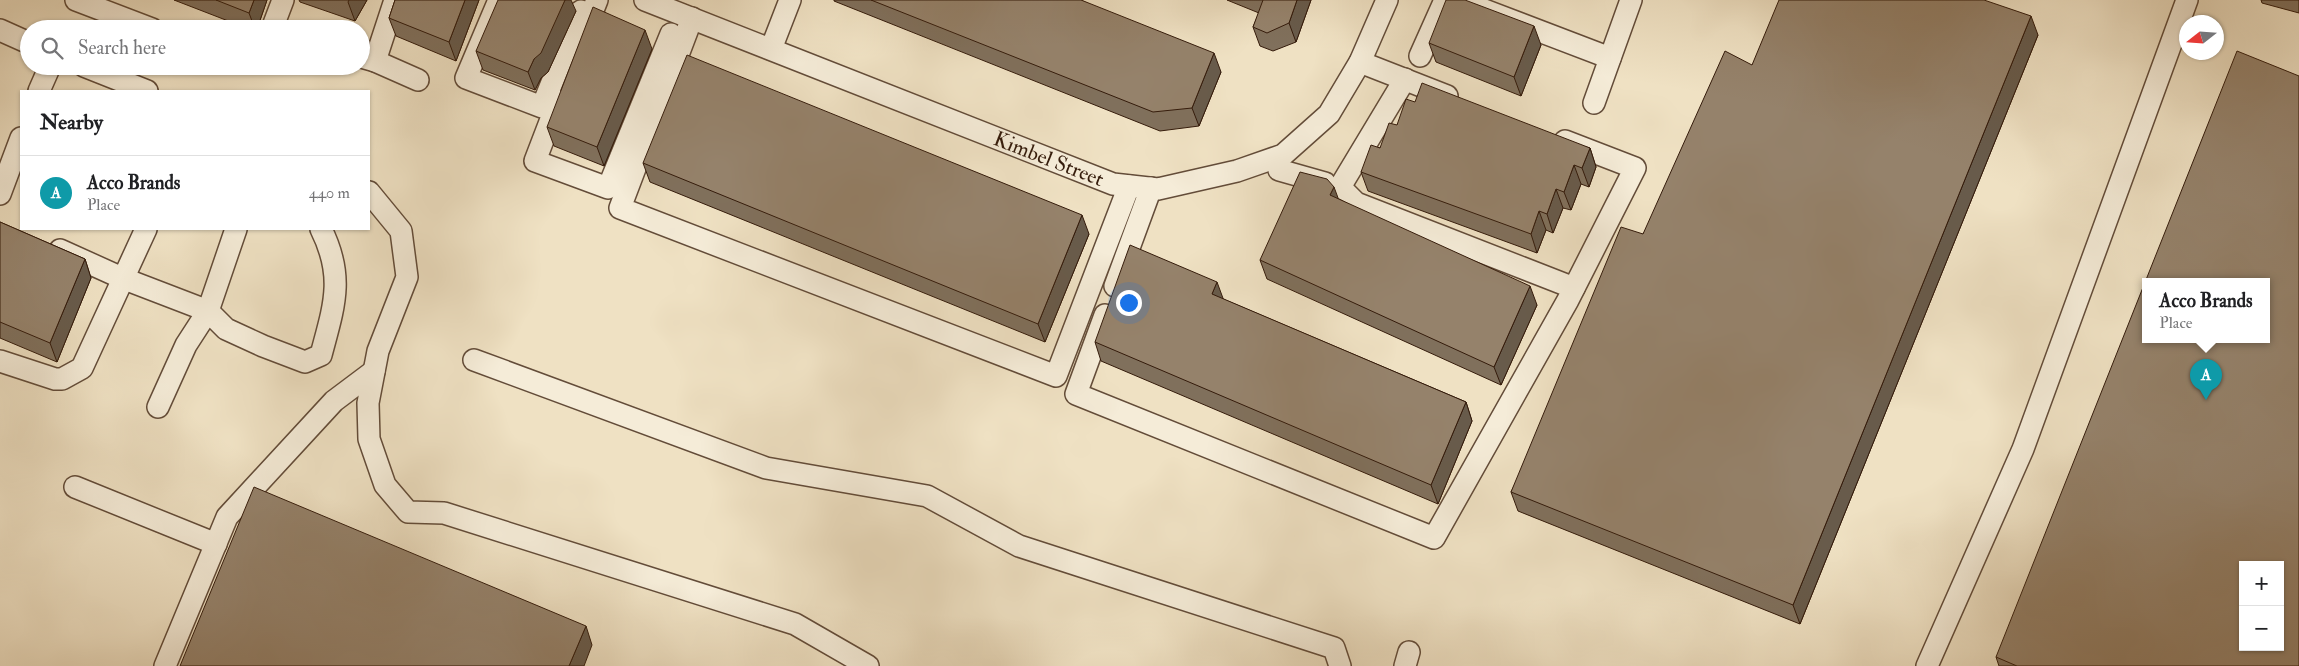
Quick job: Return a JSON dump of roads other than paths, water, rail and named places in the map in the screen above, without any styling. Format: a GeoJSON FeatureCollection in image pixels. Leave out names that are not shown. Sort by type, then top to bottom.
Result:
{"type":"FeatureCollection","features":[{"type":"Feature","properties":{"kind":"street"},"geometry":{"type":"LineString","coordinates":[[76,0],[128,20]]}},
{"type":"Feature","properties":{"kind":"street"},"geometry":{"type":"LineString","coordinates":[[275,20],[283,0]]}},
{"type":"Feature","properties":{"kind":"street"},"geometry":{"type":"LineString","coordinates":[[370,55],[395,0]]}},
{"type":"Feature","properties":{"kind":"street"},"geometry":{"type":"LineString","coordinates":[[499,0],[466,78],[542,107],[585,0]]}},
{"type":"Feature","properties":{"kind":"street"},"geometry":{"type":"LineString","coordinates":[[597,0],[535,160],[608,188],[686,16]]}},
{"type":"Feature","properties":{"kind":"street","name":"Kimbel Street"},"geometry":{"type":"LineString","coordinates":[[646,0],[1113,184],[1158,189],[1237,171],[1283,155],[1330,114],[1360,62],[1387,0]]}},
{"type":"Feature","properties":{"kind":"street"},"geometry":{"type":"LineString","coordinates":[[771,49],[790,0]]}},
{"type":"Feature","properties":{"kind":"street"},"geometry":{"type":"LineString","coordinates":[[1420,56],[1445,0]]}},
{"type":"Feature","properties":{"kind":"street"},"geometry":{"type":"LineString","coordinates":[[1458,0],[1610,58]]}},
{"type":"Feature","properties":{"kind":"street"},"geometry":{"type":"LineString","coordinates":[[1594,103],[1631,0]]}},
{"type":"Feature","properties":{"kind":"street"},"geometry":{"type":"LineString","coordinates":[[1927,666],[2023,449],[2187,0]]}},
{"type":"Feature","properties":{"kind":"street"},"geometry":{"type":"LineString","coordinates":[[686,16],[620,208],[1037,369],[1056,376],[1129,186]]}},
{"type":"Feature","properties":{"kind":"street"},"geometry":{"type":"LineString","coordinates":[[0,30],[20,39]]}},
{"type":"Feature","properties":{"kind":"street"},"geometry":{"type":"LineString","coordinates":[[370,60],[418,80]]}},
{"type":"Feature","properties":{"kind":"street"},"geometry":{"type":"LineString","coordinates":[[1360,62],[1469,104]]}},
{"type":"Feature","properties":{"kind":"street"},"geometry":{"type":"LineString","coordinates":[[39,90],[46,75]]}},
{"type":"Feature","properties":{"kind":"street"},"geometry":{"type":"LineString","coordinates":[[107,75],[144,90]]}},
{"type":"Feature","properties":{"kind":"street"},"geometry":{"type":"LineString","coordinates":[[1340,187],[1405,79]]}},
{"type":"Feature","properties":{"kind":"street"},"geometry":{"type":"LineString","coordinates":[[1151,188],[1076,394],[1434,538],[1574,288],[1635,168],[1543,133]]}},
{"type":"Feature","properties":{"kind":"street"},"geometry":{"type":"LineString","coordinates":[[0,194],[20,141]]}},
{"type":"Feature","properties":{"kind":"street"},"geometry":{"type":"LineString","coordinates":[[1279,170],[1340,187],[1356,203],[1574,288]]}},
{"type":"Feature","properties":{"kind":"street"},"geometry":{"type":"LineString","coordinates":[[370,193],[401,231],[407,277],[378,351],[368,403],[369,439],[385,485],[408,512],[444,513],[795,624],[868,666]]}},
{"type":"Feature","properties":{"kind":"street"},"geometry":{"type":"LineString","coordinates":[[0,361],[55,379],[62,378],[82,368],[146,230]]}},
{"type":"Feature","properties":{"kind":"street"},"geometry":{"type":"LineString","coordinates":[[158,407],[186,345],[208,311],[236,230]]}},
{"type":"Feature","properties":{"kind":"street"},"geometry":{"type":"LineString","coordinates":[[44,243],[122,278],[208,311],[226,329],[305,362],[322,355],[337,284],[332,254],[321,230]]}},
{"type":"Feature","properties":{"kind":"street"},"geometry":{"type":"LineString","coordinates":[[474,360],[766,468],[927,496],[1019,546],[1334,648],[1340,666]]}},
{"type":"Feature","properties":{"kind":"street"},"geometry":{"type":"LineString","coordinates":[[165,666],[227,516],[334,401],[374,371]]}},
{"type":"Feature","properties":{"kind":"street"},"geometry":{"type":"LineString","coordinates":[[75,487],[216,544]]}},
{"type":"Feature","properties":{"kind":"place","name":"Acco Brands"},"geometry":{"type":"Point","coordinates":[2206,400]}}]}
